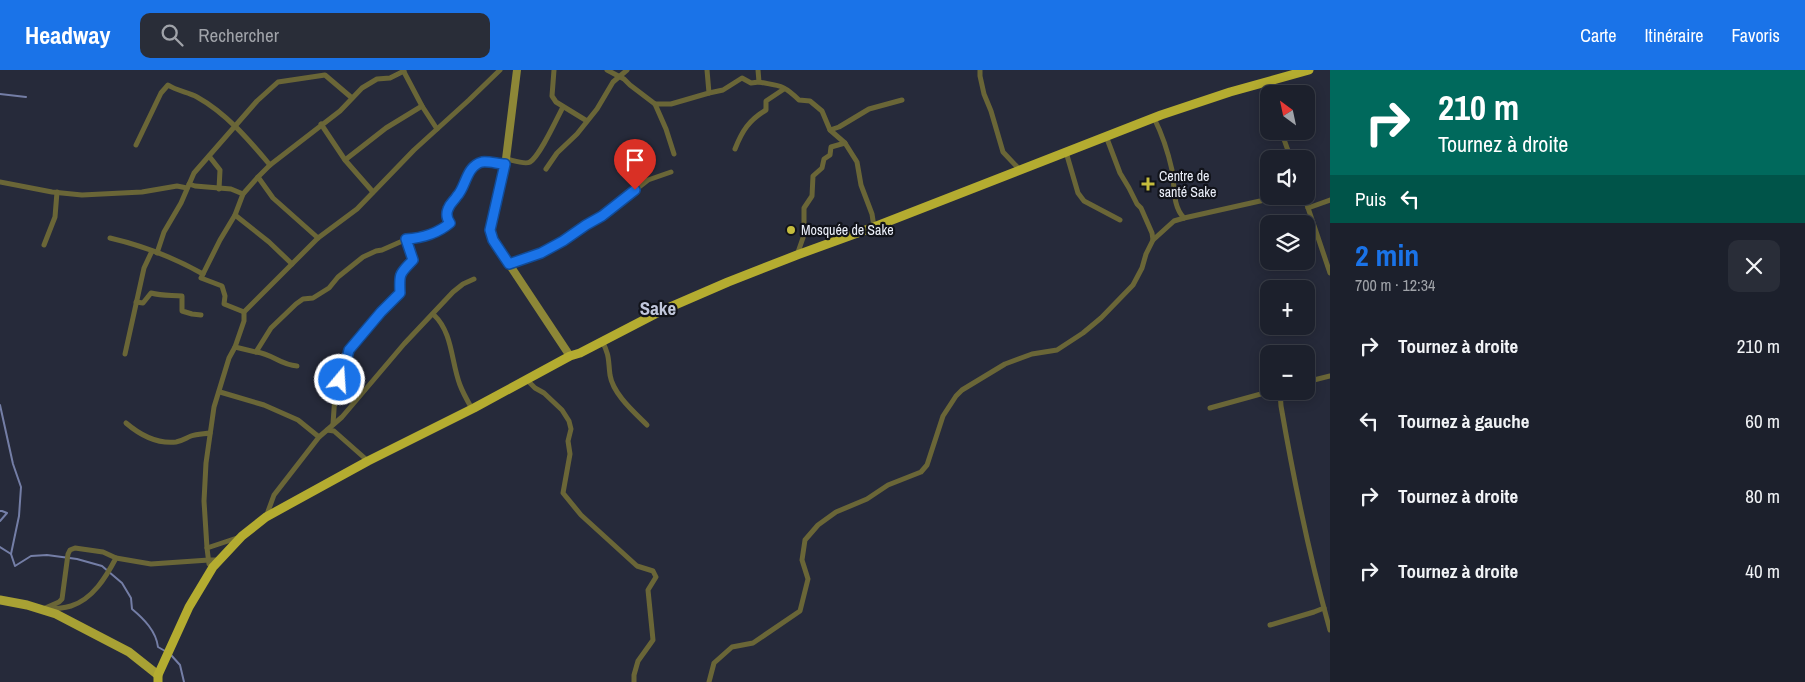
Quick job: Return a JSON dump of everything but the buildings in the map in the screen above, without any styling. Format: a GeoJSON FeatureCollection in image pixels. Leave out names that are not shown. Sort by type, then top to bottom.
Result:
{"type":"FeatureCollection","features":[{"type":"Feature","properties":{"kind":"highway"},"geometry":{"type":"LineString","coordinates":[[158,679],[189,607],[213,562],[266,516],[368,461],[474,408],[570,356],[580,353],[661,311],[728,282],[796,254],[874,227],[1154,118],[1309,70]]}},
{"type":"Feature","properties":{"kind":"main road"},"geometry":{"type":"LineString","coordinates":[[517,70],[506,162],[490,230],[493,240],[570,356]]}},
{"type":"Feature","properties":{"kind":"main road"},"geometry":{"type":"LineString","coordinates":[[0,600],[43,609],[56,614],[129,652],[158,679]]}},
{"type":"Feature","properties":{"kind":"street"},"geometry":{"type":"LineString","coordinates":[[62,599],[68,554],[70,550],[75,548],[103,552],[116,558],[151,564],[213,562],[207,548],[204,500],[206,463],[214,408],[229,358],[244,321],[244,312],[318,238],[357,209],[437,129],[500,70]]}},
{"type":"Feature","properties":{"kind":"street"},"geometry":{"type":"LineString","coordinates":[[554,70],[552,96],[556,102],[587,121]]}},
{"type":"Feature","properties":{"kind":"street"},"geometry":{"type":"LineString","coordinates":[[607,70],[624,79],[655,104],[674,154]]}},
{"type":"Feature","properties":{"kind":"street"},"geometry":{"type":"LineString","coordinates":[[546,169],[557,153],[577,134],[597,110],[607,91],[619,76],[622,76],[627,70]]}},
{"type":"Feature","properties":{"kind":"street"},"geometry":{"type":"LineString","coordinates":[[707,70],[709,93]]}},
{"type":"Feature","properties":{"kind":"street"},"geometry":{"type":"LineString","coordinates":[[758,70],[759,82]]}},
{"type":"Feature","properties":{"kind":"street"},"geometry":{"type":"LineString","coordinates":[[980,70],[984,94],[1004,152],[1020,170]]}},
{"type":"Feature","properties":{"kind":"street"},"geometry":{"type":"LineString","coordinates":[[244,312],[224,304],[225,296],[222,286],[201,278],[235,215],[243,194],[270,165],[340,111],[362,88],[378,79],[390,78],[403,71],[437,129]]}},
{"type":"Feature","properties":{"kind":"street"},"geometry":{"type":"LineString","coordinates":[[125,354],[144,268],[181,203],[194,173],[257,101],[278,82],[325,75],[352,98]]}},
{"type":"Feature","properties":{"kind":"street"},"geometry":{"type":"LineString","coordinates":[[655,104],[671,104],[723,90],[742,78],[751,82],[778,84],[790,91],[798,100],[810,101],[822,111],[830,130],[845,143],[857,162],[861,185],[872,214],[874,227]]}},
{"type":"Feature","properties":{"kind":"street"},"geometry":{"type":"LineString","coordinates":[[136,145],[161,93],[168,85],[196,97],[216,110],[236,127],[270,165]]}},
{"type":"Feature","properties":{"kind":"street"},"geometry":{"type":"LineString","coordinates":[[735,149],[741,134],[754,116],[766,110],[766,101],[784,89]]}},
{"type":"Feature","properties":{"kind":"street"},"geometry":{"type":"LineString","coordinates":[[830,130],[839,127],[869,109],[902,100]]}},
{"type":"Feature","properties":{"kind":"street"},"geometry":{"type":"LineString","coordinates":[[345,160],[386,128],[422,106]]}},
{"type":"Feature","properties":{"kind":"street"},"geometry":{"type":"LineString","coordinates":[[256,352],[271,328],[296,304],[303,299],[313,298],[329,288],[338,277],[363,257],[406,239],[425,238],[450,223],[446,215],[447,209],[452,200],[458,196],[465,178],[473,167],[482,162],[527,163],[532,160],[548,137],[563,107]]}},
{"type":"Feature","properties":{"kind":"street"},"geometry":{"type":"LineString","coordinates":[[1154,118],[1161,131],[1172,170],[1177,212],[1184,218]]}},
{"type":"Feature","properties":{"kind":"street"},"geometry":{"type":"LineString","coordinates":[[321,124],[345,160],[373,192]]}},
{"type":"Feature","properties":{"kind":"street"},"geometry":{"type":"LineString","coordinates":[[1106,136],[1120,173],[1141,208],[1153,240]]}},
{"type":"Feature","properties":{"kind":"street"},"geometry":{"type":"LineString","coordinates":[[796,254],[804,235],[804,208],[812,196],[813,176],[822,168],[824,159],[830,155],[831,147],[845,143]]}},
{"type":"Feature","properties":{"kind":"street"},"geometry":{"type":"LineString","coordinates":[[1066,152],[1078,194],[1084,202],[1120,220]]}},
{"type":"Feature","properties":{"kind":"street"},"geometry":{"type":"LineString","coordinates":[[209,156],[220,170],[219,189]]}},
{"type":"Feature","properties":{"kind":"street"},"geometry":{"type":"LineString","coordinates":[[509,264],[541,253],[563,241],[602,216],[648,180],[671,172]]}},
{"type":"Feature","properties":{"kind":"street"},"geometry":{"type":"LineString","coordinates":[[258,177],[273,198],[318,238]]}},
{"type":"Feature","properties":{"kind":"street"},"geometry":{"type":"LineString","coordinates":[[0,182],[82,195],[142,192],[178,186],[209,186],[219,189],[231,189],[243,194]]}},
{"type":"Feature","properties":{"kind":"street"},"geometry":{"type":"LineString","coordinates":[[44,245],[55,217],[57,192]]}},
{"type":"Feature","properties":{"kind":"street"},"geometry":{"type":"LineString","coordinates":[[1308,208],[1330,200]]}},
{"type":"Feature","properties":{"kind":"street"},"geometry":{"type":"LineString","coordinates":[[710,682],[714,663],[732,647],[752,643],[800,611],[808,579],[802,560],[805,540],[818,525],[836,512],[867,499],[888,485],[921,472],[927,465],[943,416],[956,396],[969,384],[1005,364],[1032,354],[1057,350],[1083,333],[1101,318],[1133,284],[1142,268],[1153,240],[1174,221],[1260,201]]}},
{"type":"Feature","properties":{"kind":"street"},"geometry":{"type":"LineString","coordinates":[[1307,205],[1330,273]]}},
{"type":"Feature","properties":{"kind":"street"},"geometry":{"type":"LineString","coordinates":[[235,215],[269,242],[292,264]]}},
{"type":"Feature","properties":{"kind":"street"},"geometry":{"type":"LineString","coordinates":[[110,238],[132,243],[179,260],[203,274]]}},
{"type":"Feature","properties":{"kind":"street"},"geometry":{"type":"LineString","coordinates":[[333,424],[335,395],[340,380],[339,370],[347,358],[349,350],[400,293],[399,280],[402,270],[413,260],[406,239]]}},
{"type":"Feature","properties":{"kind":"street"},"geometry":{"type":"LineString","coordinates":[[266,516],[274,496],[319,437],[342,417],[404,344],[463,284],[474,279]]}},
{"type":"Feature","properties":{"kind":"street"},"geometry":{"type":"LineString","coordinates":[[136,302],[143,303],[151,293],[162,296],[182,296],[182,311],[201,315]]}},
{"type":"Feature","properties":{"kind":"street"},"geometry":{"type":"LineString","coordinates":[[434,315],[441,322],[451,347],[460,384],[471,407],[474,408]]}},
{"type":"Feature","properties":{"kind":"street"},"geometry":{"type":"LineString","coordinates":[[602,341],[609,353],[610,377],[625,404],[648,425]]}},
{"type":"Feature","properties":{"kind":"street"},"geometry":{"type":"LineString","coordinates":[[235,347],[267,353],[286,366],[297,366]]}},
{"type":"Feature","properties":{"kind":"street"},"geometry":{"type":"LineString","coordinates":[[1315,380],[1330,376]]}},
{"type":"Feature","properties":{"kind":"street"},"geometry":{"type":"LineString","coordinates":[[527,380],[562,410],[569,421],[571,429],[568,441],[570,454],[563,493],[581,515],[637,566],[653,571],[655,574],[656,577],[648,590],[653,640],[638,661],[634,682]]}},
{"type":"Feature","properties":{"kind":"street"},"geometry":{"type":"LineString","coordinates":[[220,392],[264,405],[298,420],[319,437]]}},
{"type":"Feature","properties":{"kind":"street"},"geometry":{"type":"LineString","coordinates":[[1210,408],[1260,394]]}},
{"type":"Feature","properties":{"kind":"street"},"geometry":{"type":"LineString","coordinates":[[1281,400],[1296,488],[1316,581],[1330,630]]}},
{"type":"Feature","properties":{"kind":"street"},"geometry":{"type":"LineString","coordinates":[[126,423],[154,440],[166,442],[178,442],[191,436],[210,433]]}},
{"type":"Feature","properties":{"kind":"street"},"geometry":{"type":"LineString","coordinates":[[327,430],[334,431],[368,461]]}},
{"type":"Feature","properties":{"kind":"street"},"geometry":{"type":"LineString","coordinates":[[207,548],[242,536]]}},
{"type":"Feature","properties":{"kind":"street"},"geometry":{"type":"LineString","coordinates":[[43,609],[70,606],[80,602],[105,579],[116,558]]}},
{"type":"Feature","properties":{"kind":"street"},"geometry":{"type":"LineString","coordinates":[[62,599],[70,606]]}},
{"type":"Feature","properties":{"kind":"street"},"geometry":{"type":"LineString","coordinates":[[43,609],[62,599]]}},
{"type":"Feature","properties":{"kind":"street"},"geometry":{"type":"LineString","coordinates":[[1270,625],[1324,608]]}},
{"type":"Feature","properties":{"kind":"waterway"},"geometry":{"type":"LineString","coordinates":[[0,94],[26,97]]}},
{"type":"Feature","properties":{"kind":"waterway"},"geometry":{"type":"LineString","coordinates":[[0,405],[13,464],[21,487],[19,516],[11,554]]}},
{"type":"Feature","properties":{"kind":"waterway"},"geometry":{"type":"LineString","coordinates":[[0,511],[7,513],[0,521]]}},
{"type":"Feature","properties":{"kind":"waterway"},"geometry":{"type":"LineString","coordinates":[[0,547],[11,554],[15,566],[31,556],[47,555],[77,559],[102,566],[122,583],[131,598],[132,609],[145,621],[152,631],[158,647],[165,651]]}},
{"type":"Feature","properties":{"kind":"waterway"},"geometry":{"type":"LineString","coordinates":[[171,655],[180,665],[184,682]]}},
{"type":"Feature","properties":{"kind":"place","name":"Centre de santé Sake"},"geometry":{"type":"Point","coordinates":[1148,184]}},
{"type":"Feature","properties":{"kind":"place","name":"Mosquée de Sake"},"geometry":{"type":"Point","coordinates":[791,230]}},
{"type":"Feature","properties":{"kind":"district","name":"Sake"},"geometry":{"type":"Point","coordinates":[658,308]}},
{"type":"Feature","properties":{"kind":"route"},"geometry":{"type":"LineString","coordinates":[[340,380],[339,370],[347,358],[349,350],[400,293],[399,280],[402,270],[413,260],[406,239],[425,238],[450,223],[446,215],[447,209],[452,200],[458,196],[465,178],[473,167],[482,162],[505,164],[490,230],[493,240],[509,264],[541,253],[563,241],[602,216],[635,190]]}}]}
